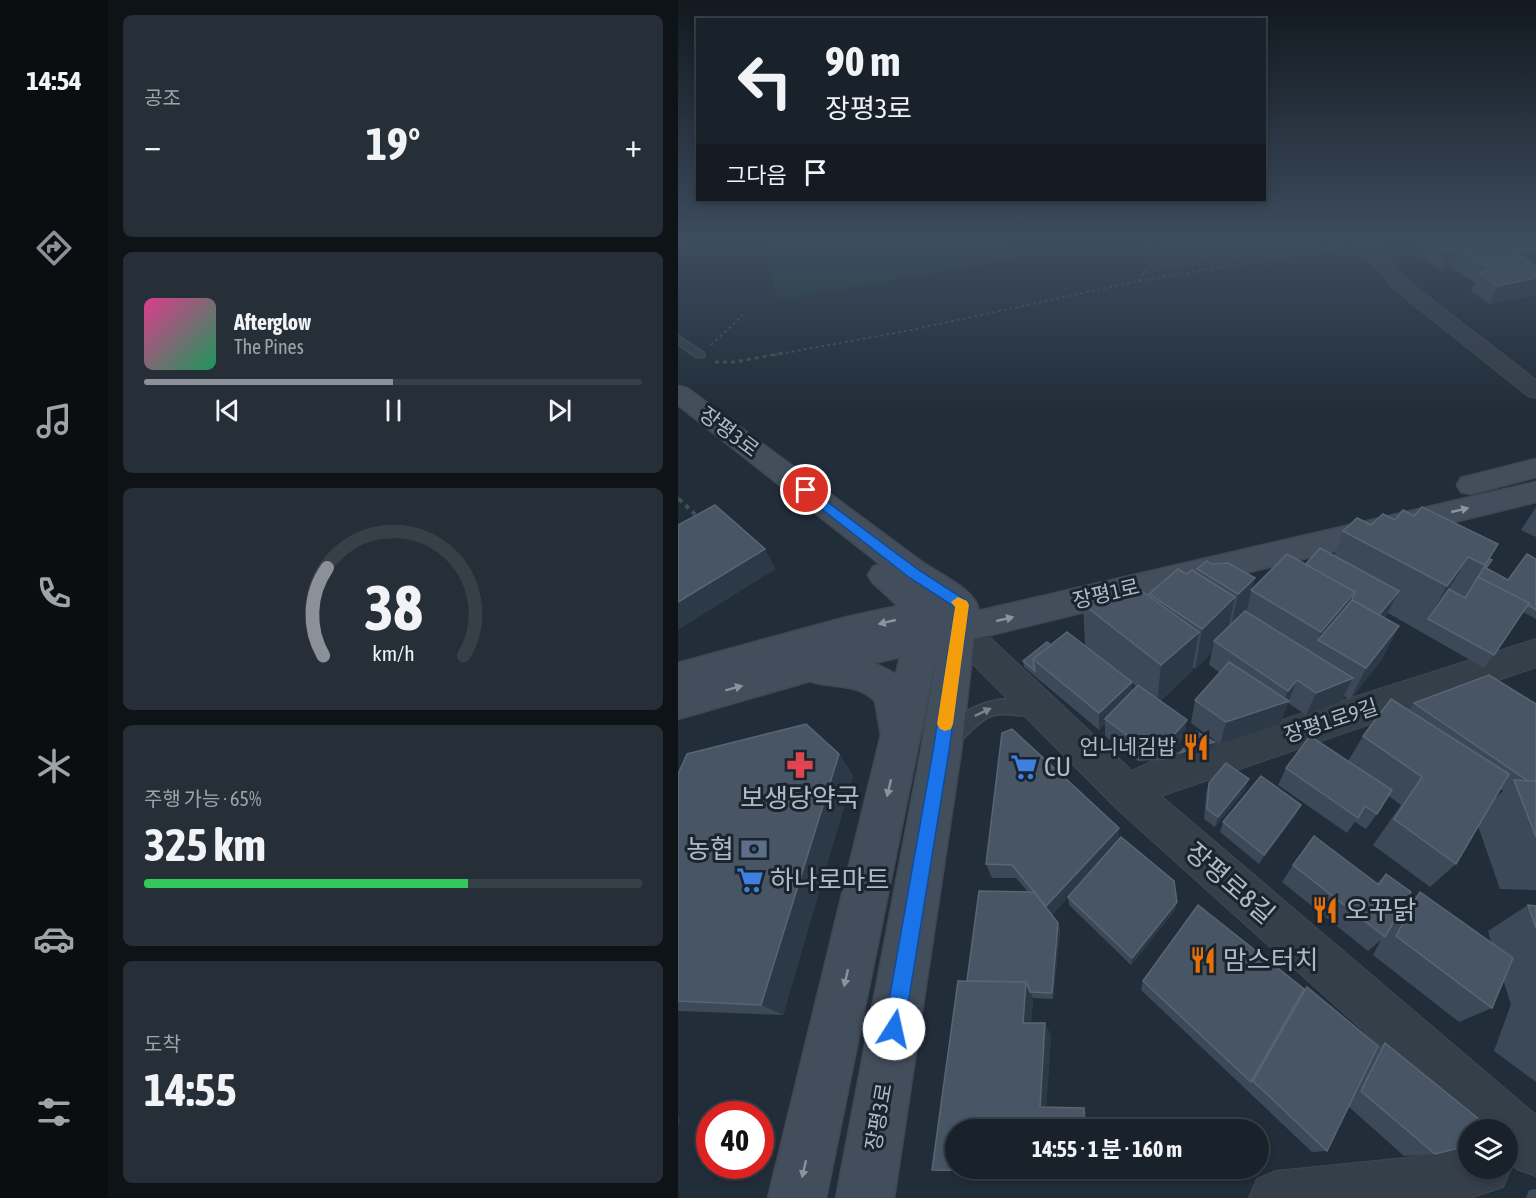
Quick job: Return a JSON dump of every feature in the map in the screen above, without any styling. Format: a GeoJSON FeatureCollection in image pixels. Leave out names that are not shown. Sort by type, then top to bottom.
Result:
{"type":"FeatureCollection","features":[{"type":"Feature","properties":{"kind":"street"},"geometry":{"type":"LineString","coordinates":[[1412,294],[1536,391]]}},
{"type":"Feature","properties":{"kind":"street","name":"장평3로"},"geometry":{"type":"LineString","coordinates":[[678,393],[915,574],[943,621],[941,751],[865,1198]]}},
{"type":"Feature","properties":{"kind":"street","name":"장평3로"},"geometry":{"type":"LineString","coordinates":[[678,413],[943,621]]}},
{"type":"Feature","properties":{"kind":"street","name":"장평1로"},"geometry":{"type":"LineString","coordinates":[[678,703],[800,670],[943,621],[1536,468]]}},
{"type":"Feature","properties":{"kind":"street","name":"장평1로"},"geometry":{"type":"LineString","coordinates":[[678,678],[847,631],[943,621],[1536,492]]}},
{"type":"Feature","properties":{"kind":"street"},"geometry":{"type":"LineString","coordinates":[[797,1198],[900,737],[943,621]]}},
{"type":"Feature","properties":{"kind":"street","name":"장평로8길"},"geometry":{"type":"LineString","coordinates":[[943,621],[1044,712],[1477,1119]]}},
{"type":"Feature","properties":{"kind":"street","name":"장평1로9길"},"geometry":{"type":"LineString","coordinates":[[1130,795],[1153,778],[1536,653]]}},
{"type":"Feature","properties":{"kind":"street"},"geometry":{"type":"LineString","coordinates":[[800,670],[866,676],[882,685],[892,696],[900,737]]}},
{"type":"Feature","properties":{"kind":"street"},"geometry":{"type":"LineString","coordinates":[[1276,1198],[1417,1191],[1458,1175]]}},
{"type":"Feature","properties":{"kind":"lane"},"geometry":{"type":"LineString","coordinates":[[678,339],[700,355]]}},
{"type":"Feature","properties":{"kind":"lane"},"geometry":{"type":"LineString","coordinates":[[941,751],[956,732],[975,715],[995,707],[1012,704],[1044,712]]}},
{"type":"Feature","properties":{"kind":"path"},"geometry":{"type":"LineString","coordinates":[[700,355],[720,363],[735,362],[911,330],[1082,294]]}},
{"type":"Feature","properties":{"kind":"path"},"geometry":{"type":"LineString","coordinates":[[727,330],[743,315]]}},
{"type":"Feature","properties":{"kind":"path"},"geometry":{"type":"LineString","coordinates":[[678,498],[702,520]]}},
{"type":"Feature","properties":{"kind":"green space"},"geometry":{"type":"Polygon","coordinates":[[[776,294],[816,294],[777,301],[776,294]]]}},
{"type":"Feature","properties":{"kind":"building"},"geometry":{"type":"Polygon","coordinates":[[[715,505],[765,549],[678,602],[678,525],[715,505]]]}},
{"type":"Feature","properties":{"kind":"building"},"geometry":{"type":"Polygon","coordinates":[[[1422,507],[1498,544],[1485,565],[1468,557],[1447,586],[1343,531],[1357,518],[1371,525],[1383,514],[1395,520],[1403,510],[1414,516],[1422,507]]]}},
{"type":"Feature","properties":{"kind":"building"},"geometry":{"type":"Polygon","coordinates":[[[1320,548],[1399,591],[1379,615],[1352,600],[1355,592],[1305,565],[1320,548]]]}},
{"type":"Feature","properties":{"kind":"building"},"geometry":{"type":"Polygon","coordinates":[[[1287,554],[1355,592],[1321,632],[1251,590],[1287,554]]]}},
{"type":"Feature","properties":{"kind":"building"},"geometry":{"type":"Polygon","coordinates":[[[1527,554],[1536,559],[1536,610],[1528,605],[1529,603],[1478,577],[1489,559],[1492,560],[1486,568],[1508,580],[1527,554]]]}},
{"type":"Feature","properties":{"kind":"building"},"geometry":{"type":"Polygon","coordinates":[[[1207,561],[1211,564],[1228,563],[1255,578],[1238,594],[1197,569],[1207,561]]]}},
{"type":"Feature","properties":{"kind":"building"},"geometry":{"type":"Polygon","coordinates":[[[1178,569],[1186,574],[1192,570],[1235,597],[1202,629],[1149,594],[1178,569]]]}},
{"type":"Feature","properties":{"kind":"building"},"geometry":{"type":"Polygon","coordinates":[[[1478,577],[1529,603],[1494,655],[1428,619],[1449,589],[1465,598],[1478,577]]]}},
{"type":"Feature","properties":{"kind":"building"},"geometry":{"type":"Polygon","coordinates":[[[1136,587],[1199,632],[1161,665],[1083,604],[1097,593],[1109,603],[1123,592],[1127,595],[1136,587]]]}},
{"type":"Feature","properties":{"kind":"building"},"geometry":{"type":"Polygon","coordinates":[[[1352,600],[1399,626],[1366,668],[1318,640],[1352,600]]]}},
{"type":"Feature","properties":{"kind":"building"},"geometry":{"type":"Polygon","coordinates":[[[1245,611],[1353,678],[1316,693],[1297,680],[1288,691],[1214,641],[1245,611]]]}},
{"type":"Feature","properties":{"kind":"building"},"geometry":{"type":"Polygon","coordinates":[[[1067,632],[1132,682],[1099,713],[1033,659],[1067,632]]]}},
{"type":"Feature","properties":{"kind":"building"},"geometry":{"type":"Polygon","coordinates":[[[1047,642],[1051,645],[1033,659],[1035,671],[1023,661],[1047,642]]]}},
{"type":"Feature","properties":{"kind":"building"},"geometry":{"type":"Polygon","coordinates":[[[1229,662],[1289,701],[1226,722],[1195,700],[1229,662]]]}},
{"type":"Feature","properties":{"kind":"building"},"geometry":{"type":"Polygon","coordinates":[[[1489,675],[1536,704],[1536,781],[1528,781],[1414,703],[1489,675]]]}},
{"type":"Feature","properties":{"kind":"building"},"geometry":{"type":"Polygon","coordinates":[[[1138,685],[1187,720],[1167,743],[1139,744],[1105,719],[1138,685]]]}},
{"type":"Feature","properties":{"kind":"building"},"geometry":{"type":"Polygon","coordinates":[[[1391,699],[1509,774],[1456,864],[1394,819],[1422,777],[1363,736],[1391,699]]]}},
{"type":"Feature","properties":{"kind":"building"},"geometry":{"type":"Polygon","coordinates":[[[806,724],[839,754],[761,1005],[678,1001],[678,774],[687,754],[806,724]]]}},
{"type":"Feature","properties":{"kind":"building"},"geometry":{"type":"Polygon","coordinates":[[[1012,729],[1119,828],[1046,906],[1012,865],[986,864],[1002,733],[1012,729]]]}},
{"type":"Feature","properties":{"kind":"building"},"geometry":{"type":"Polygon","coordinates":[[[1197,732],[1214,742],[1180,753],[1197,732]]]}},
{"type":"Feature","properties":{"kind":"building"},"geometry":{"type":"Polygon","coordinates":[[[1310,736],[1392,790],[1377,814],[1365,806],[1358,818],[1286,768],[1310,736]]]}},
{"type":"Feature","properties":{"kind":"building"},"geometry":{"type":"Polygon","coordinates":[[[1226,763],[1249,779],[1218,817],[1207,809],[1209,783],[1226,763]]]}},
{"type":"Feature","properties":{"kind":"building"},"geometry":{"type":"Polygon","coordinates":[[[1261,776],[1301,805],[1264,855],[1223,822],[1261,776]]]}},
{"type":"Feature","properties":{"kind":"building"},"geometry":{"type":"Polygon","coordinates":[[[1514,780],[1536,781],[1536,837],[1514,780]]]}},
{"type":"Feature","properties":{"kind":"building"},"geometry":{"type":"Polygon","coordinates":[[[1314,836],[1379,885],[1386,874],[1411,892],[1385,937],[1293,865],[1314,836]]]}},
{"type":"Feature","properties":{"kind":"building"},"geometry":{"type":"Polygon","coordinates":[[[1121,837],[1174,881],[1177,902],[1132,958],[1068,897],[1121,837]]]}},
{"type":"Feature","properties":{"kind":"building"},"geometry":{"type":"Polygon","coordinates":[[[979,891],[1034,892],[1058,923],[1052,993],[1030,992],[1026,982],[967,981],[979,891]]]}},
{"type":"Feature","properties":{"kind":"building"},"geometry":{"type":"Polygon","coordinates":[[[1420,892],[1513,958],[1492,1008],[1396,936],[1420,892]]]}},
{"type":"Feature","properties":{"kind":"building"},"geometry":{"type":"Polygon","coordinates":[[[1198,905],[1304,989],[1251,1082],[1143,981],[1198,905]]]}},
{"type":"Feature","properties":{"kind":"building"},"geometry":{"type":"Polygon","coordinates":[[[1528,905],[1536,906],[1536,928],[1528,905]]]}},
{"type":"Feature","properties":{"kind":"building"},"geometry":{"type":"Polygon","coordinates":[[[958,981],[1026,982],[1023,1023],[1045,1023],[1040,1107],[1084,1108],[1084,1119],[945,1119],[945,1170],[932,1170],[958,981]]]}},
{"type":"Feature","properties":{"kind":"building"},"geometry":{"type":"Polygon","coordinates":[[[1307,987],[1378,1046],[1327,1151],[1253,1081],[1307,987]]]}},
{"type":"Feature","properties":{"kind":"building"},"geometry":{"type":"Polygon","coordinates":[[[1385,1043],[1479,1119],[1458,1119],[1458,1148],[1435,1154],[1361,1091],[1385,1043]]]}},
{"type":"Feature","properties":{"kind":"slow traffic"},"geometry":{"type":"LineString","coordinates":[[945,724],[962,605],[958,602]]}},
{"type":"Feature","properties":{"kind":"place","name":"언니네김밥"},"geometry":{"type":"Point","coordinates":[1196,747]}},
{"type":"Feature","properties":{"kind":"place","name":"보생당약국"},"geometry":{"type":"Point","coordinates":[800,765]}},
{"type":"Feature","properties":{"kind":"place","name":"CU"},"geometry":{"type":"Point","coordinates":[1024,767]}},
{"type":"Feature","properties":{"kind":"place","name":"농협"},"geometry":{"type":"Point","coordinates":[754,849]}},
{"type":"Feature","properties":{"kind":"place","name":"하나로마트"},"geometry":{"type":"Point","coordinates":[750,880]}},
{"type":"Feature","properties":{"kind":"place","name":"오꾸닭"},"geometry":{"type":"Point","coordinates":[1325,910]}},
{"type":"Feature","properties":{"kind":"place","name":"맘스터치"},"geometry":{"type":"Point","coordinates":[1203,960]}},
{"type":"Feature","properties":{"kind":"route"},"geometry":{"type":"LineString","coordinates":[[806,490],[915,574],[962,605],[941,751],[894,1029]]}}]}
